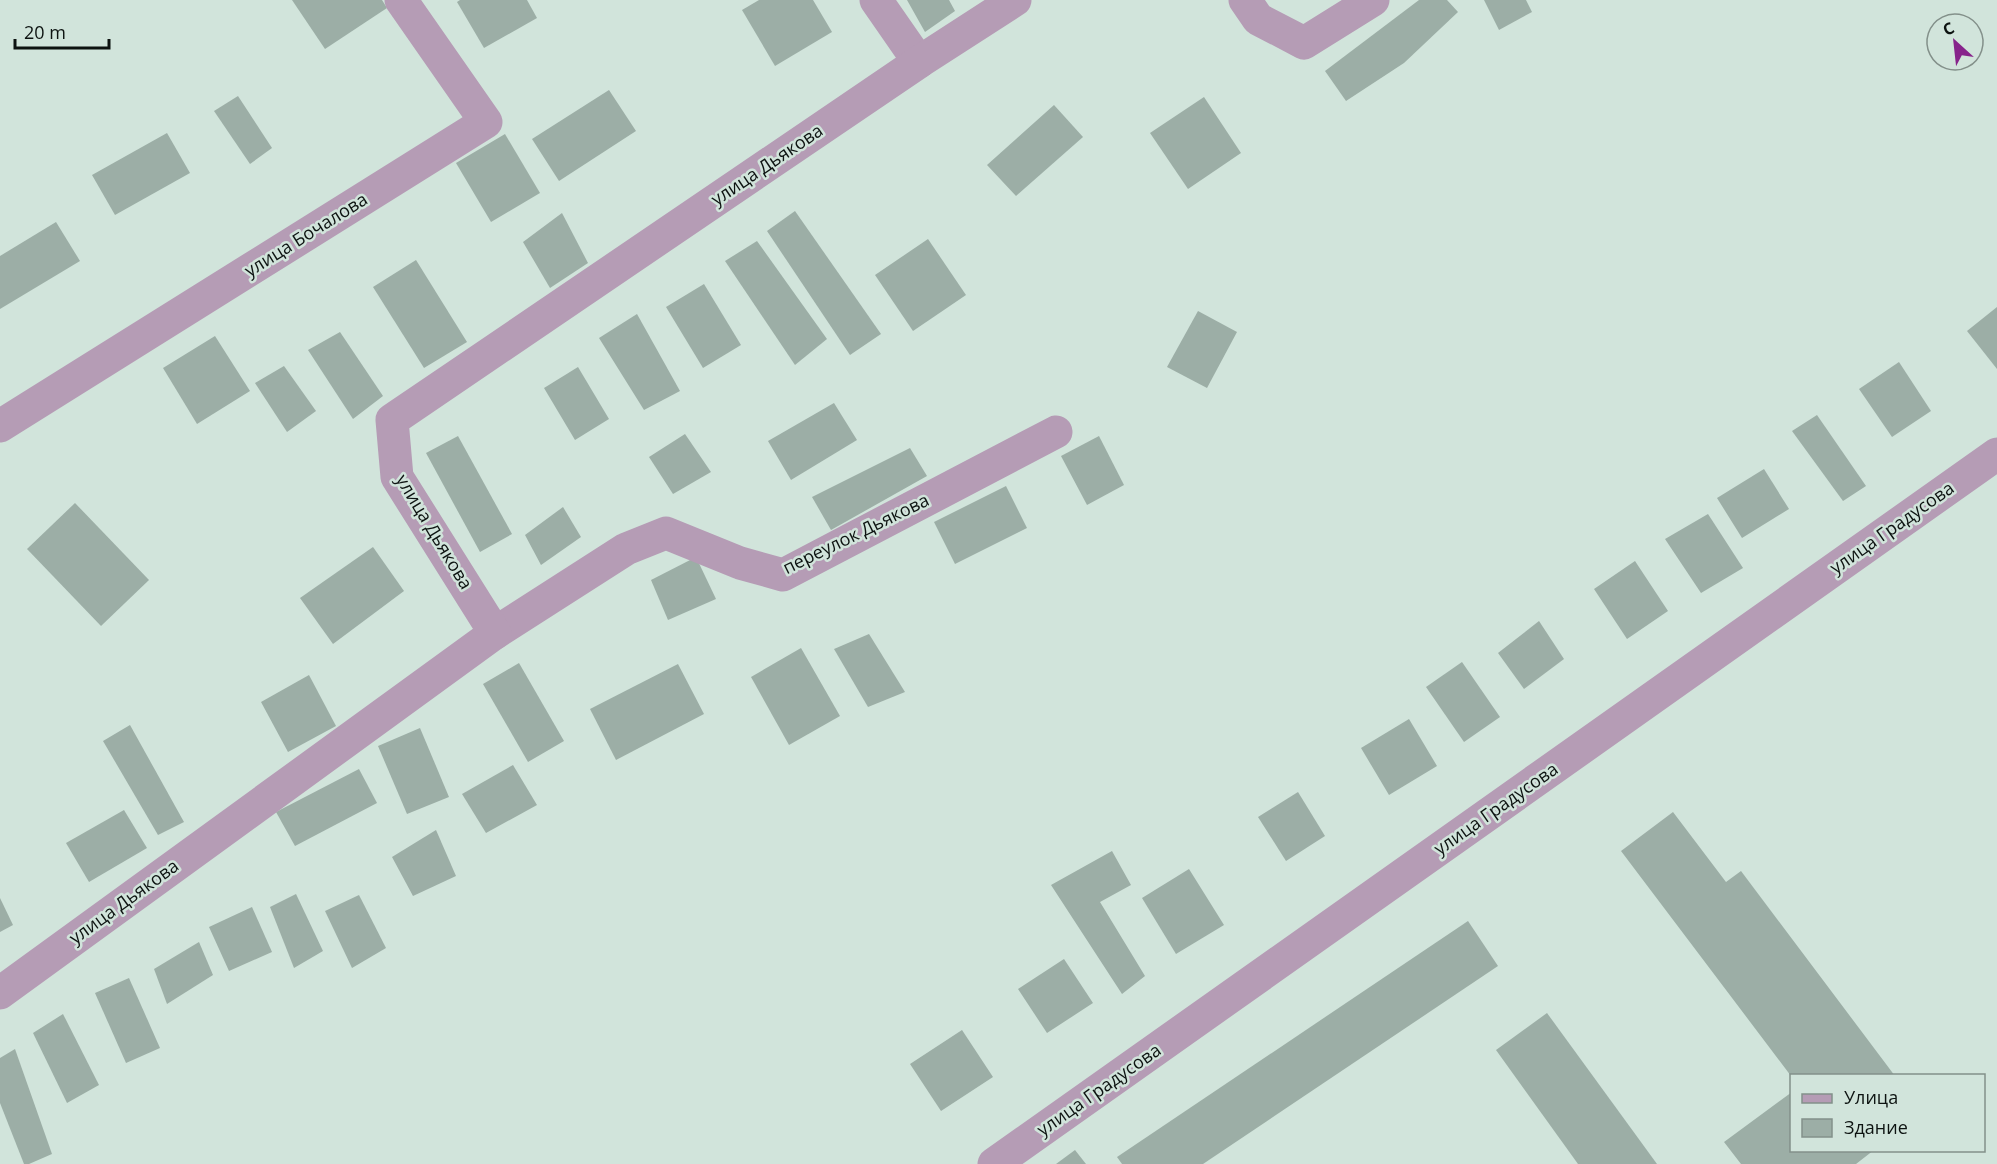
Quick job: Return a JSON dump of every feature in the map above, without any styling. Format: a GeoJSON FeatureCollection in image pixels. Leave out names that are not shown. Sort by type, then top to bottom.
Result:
{"type":"FeatureCollection","features":[{"type":"Feature","properties":{"kind":"street","name":"улица Бочалова"},"geometry":{"type":"LineString","coordinates":[[0,426],[486,122],[400,0]]}},
{"type":"Feature","properties":{"kind":"street"},"geometry":{"type":"LineString","coordinates":[[876,0],[919,62]]}},
{"type":"Feature","properties":{"kind":"street","name":"улица Дьякова"},"geometry":{"type":"LineString","coordinates":[[0,993],[495,633],[397,477],[392,420],[919,62],[1015,0]]}},
{"type":"Feature","properties":{"kind":"street"},"geometry":{"type":"LineString","coordinates":[[1245,0],[1258,19],[1304,43],[1373,0]]}},
{"type":"Feature","properties":{"kind":"street","name":"переулок Дьякова"},"geometry":{"type":"LineString","coordinates":[[495,633],[626,549],[666,533],[740,564],[783,575],[1056,432]]}},
{"type":"Feature","properties":{"kind":"street","name":"улица Градусова"},"geometry":{"type":"LineString","coordinates":[[994,1164],[1997,454]]}},
{"type":"Feature","properties":{"kind":"building"},"geometry":{"type":"Polygon","coordinates":[[[292,0],[382,0],[387,8],[325,49],[292,0]]]}},
{"type":"Feature","properties":{"kind":"building"},"geometry":{"type":"Polygon","coordinates":[[[460,0],[527,0],[537,18],[484,48],[457,2],[460,0]]]}},
{"type":"Feature","properties":{"kind":"building"},"geometry":{"type":"Polygon","coordinates":[[[759,0],[813,0],[832,32],[775,66],[742,10],[759,0]]]}},
{"type":"Feature","properties":{"kind":"building"},"geometry":{"type":"Polygon","coordinates":[[[907,0],[949,0],[955,11],[925,32],[907,0]]]}},
{"type":"Feature","properties":{"kind":"building"},"geometry":{"type":"Polygon","coordinates":[[[1419,0],[1447,0],[1458,12],[1404,63],[1346,101],[1325,71],[1419,0]]]}},
{"type":"Feature","properties":{"kind":"building"},"geometry":{"type":"Polygon","coordinates":[[[1484,0],[1526,0],[1532,12],[1499,30],[1484,0]]]}},
{"type":"Feature","properties":{"kind":"building"},"geometry":{"type":"Polygon","coordinates":[[[609,90],[636,131],[559,181],[532,139],[609,90]]]}},
{"type":"Feature","properties":{"kind":"building"},"geometry":{"type":"Polygon","coordinates":[[[238,96],[272,148],[250,164],[214,111],[238,96]]]}},
{"type":"Feature","properties":{"kind":"building"},"geometry":{"type":"Polygon","coordinates":[[[1204,97],[1241,153],[1188,189],[1150,133],[1204,97]]]}},
{"type":"Feature","properties":{"kind":"building"},"geometry":{"type":"Polygon","coordinates":[[[1054,105],[1083,137],[1016,196],[987,165],[1054,105]]]}},
{"type":"Feature","properties":{"kind":"building"},"geometry":{"type":"Polygon","coordinates":[[[167,133],[190,173],[115,215],[92,175],[167,133]]]}},
{"type":"Feature","properties":{"kind":"building"},"geometry":{"type":"Polygon","coordinates":[[[505,134],[540,193],[491,222],[456,163],[505,134]]]}},
{"type":"Feature","properties":{"kind":"building"},"geometry":{"type":"Polygon","coordinates":[[[795,211],[881,334],[850,355],[767,231],[795,211]]]}},
{"type":"Feature","properties":{"kind":"building"},"geometry":{"type":"Polygon","coordinates":[[[562,213],[588,263],[550,288],[523,242],[562,213]]]}},
{"type":"Feature","properties":{"kind":"building"},"geometry":{"type":"Polygon","coordinates":[[[56,222],[80,261],[0,309],[0,256],[56,222]]]}},
{"type":"Feature","properties":{"kind":"building"},"geometry":{"type":"Polygon","coordinates":[[[928,239],[966,295],[913,331],[875,275],[928,239]]]}},
{"type":"Feature","properties":{"kind":"building"},"geometry":{"type":"Polygon","coordinates":[[[757,241],[827,339],[795,365],[725,261],[757,241]]]}},
{"type":"Feature","properties":{"kind":"building"},"geometry":{"type":"Polygon","coordinates":[[[416,260],[467,342],[424,368],[373,287],[416,260]]]}},
{"type":"Feature","properties":{"kind":"building"},"geometry":{"type":"Polygon","coordinates":[[[704,284],[741,345],[703,368],[666,307],[704,284]]]}},
{"type":"Feature","properties":{"kind":"building"},"geometry":{"type":"Polygon","coordinates":[[[1997,307],[1997,369],[1967,331],[1997,307]]]}},
{"type":"Feature","properties":{"kind":"building"},"geometry":{"type":"Polygon","coordinates":[[[1198,311],[1237,332],[1207,388],[1167,367],[1198,311]]]}},
{"type":"Feature","properties":{"kind":"building"},"geometry":{"type":"Polygon","coordinates":[[[637,314],[680,391],[644,410],[599,338],[637,314]]]}},
{"type":"Feature","properties":{"kind":"building"},"geometry":{"type":"Polygon","coordinates":[[[340,332],[383,396],[353,419],[308,350],[340,332]]]}},
{"type":"Feature","properties":{"kind":"building"},"geometry":{"type":"Polygon","coordinates":[[[215,336],[250,391],[197,424],[163,368],[215,336]]]}},
{"type":"Feature","properties":{"kind":"building"},"geometry":{"type":"Polygon","coordinates":[[[1899,362],[1931,411],[1892,437],[1859,389],[1899,362]]]}},
{"type":"Feature","properties":{"kind":"building"},"geometry":{"type":"Polygon","coordinates":[[[284,366],[316,411],[287,432],[255,383],[284,366]]]}},
{"type":"Feature","properties":{"kind":"building"},"geometry":{"type":"Polygon","coordinates":[[[578,367],[609,419],[575,440],[544,388],[578,367]]]}},
{"type":"Feature","properties":{"kind":"building"},"geometry":{"type":"Polygon","coordinates":[[[834,403],[857,440],[791,480],[768,441],[834,403]]]}},
{"type":"Feature","properties":{"kind":"building"},"geometry":{"type":"Polygon","coordinates":[[[1817,415],[1866,486],[1843,501],[1792,431],[1817,415]]]}},
{"type":"Feature","properties":{"kind":"building"},"geometry":{"type":"Polygon","coordinates":[[[685,434],[711,472],[673,494],[649,457],[685,434]]]}},
{"type":"Feature","properties":{"kind":"building"},"geometry":{"type":"Polygon","coordinates":[[[458,436],[512,534],[480,552],[426,453],[458,436]]]}},
{"type":"Feature","properties":{"kind":"building"},"geometry":{"type":"Polygon","coordinates":[[[1099,436],[1124,485],[1087,505],[1061,456],[1099,436]]]}},
{"type":"Feature","properties":{"kind":"building"},"geometry":{"type":"Polygon","coordinates":[[[910,448],[927,476],[831,530],[812,497],[910,448]]]}},
{"type":"Feature","properties":{"kind":"building"},"geometry":{"type":"Polygon","coordinates":[[[1764,469],[1789,509],[1742,538],[1717,498],[1764,469]]]}},
{"type":"Feature","properties":{"kind":"building"},"geometry":{"type":"Polygon","coordinates":[[[1006,486],[1027,528],[955,564],[934,522],[1006,486]]]}},
{"type":"Feature","properties":{"kind":"building"},"geometry":{"type":"Polygon","coordinates":[[[75,503],[149,580],[101,626],[27,549],[75,503]]]}},
{"type":"Feature","properties":{"kind":"building"},"geometry":{"type":"Polygon","coordinates":[[[563,507],[581,537],[541,565],[525,535],[563,507]]]}},
{"type":"Feature","properties":{"kind":"building"},"geometry":{"type":"Polygon","coordinates":[[[1708,514],[1743,568],[1701,593],[1665,539],[1708,514]]]}},
{"type":"Feature","properties":{"kind":"building"},"geometry":{"type":"Polygon","coordinates":[[[373,547],[404,591],[333,644],[300,598],[373,547]]]}},
{"type":"Feature","properties":{"kind":"building"},"geometry":{"type":"Polygon","coordinates":[[[696,557],[716,599],[668,620],[651,580],[696,557]]]}},
{"type":"Feature","properties":{"kind":"building"},"geometry":{"type":"Polygon","coordinates":[[[1635,561],[1668,611],[1627,639],[1594,589],[1635,561]]]}},
{"type":"Feature","properties":{"kind":"building"},"geometry":{"type":"Polygon","coordinates":[[[1539,621],[1564,659],[1524,689],[1498,653],[1539,621]]]}},
{"type":"Feature","properties":{"kind":"building"},"geometry":{"type":"Polygon","coordinates":[[[869,634],[905,692],[868,707],[834,649],[869,634]]]}},
{"type":"Feature","properties":{"kind":"building"},"geometry":{"type":"Polygon","coordinates":[[[801,648],[840,716],[789,745],[751,677],[801,648]]]}},
{"type":"Feature","properties":{"kind":"building"},"geometry":{"type":"Polygon","coordinates":[[[1462,662],[1500,717],[1464,742],[1426,687],[1462,662]]]}},
{"type":"Feature","properties":{"kind":"building"},"geometry":{"type":"Polygon","coordinates":[[[519,663],[564,741],[528,762],[483,684],[519,663]]]}},
{"type":"Feature","properties":{"kind":"building"},"geometry":{"type":"Polygon","coordinates":[[[678,664],[704,714],[616,760],[590,709],[678,664]]]}},
{"type":"Feature","properties":{"kind":"building"},"geometry":{"type":"Polygon","coordinates":[[[309,675],[336,726],[288,752],[261,702],[309,675]]]}},
{"type":"Feature","properties":{"kind":"building"},"geometry":{"type":"Polygon","coordinates":[[[1409,719],[1437,766],[1389,795],[1361,748],[1409,719]]]}},
{"type":"Feature","properties":{"kind":"building"},"geometry":{"type":"Polygon","coordinates":[[[130,725],[184,822],[158,835],[103,741],[130,725]]]}},
{"type":"Feature","properties":{"kind":"building"},"geometry":{"type":"Polygon","coordinates":[[[420,728],[449,797],[407,814],[378,746],[420,728]]]}},
{"type":"Feature","properties":{"kind":"building"},"geometry":{"type":"Polygon","coordinates":[[[513,765],[537,805],[486,833],[462,794],[513,765]]]}},
{"type":"Feature","properties":{"kind":"building"},"geometry":{"type":"Polygon","coordinates":[[[359,769],[377,803],[295,846],[276,812],[359,769]]]}},
{"type":"Feature","properties":{"kind":"building"},"geometry":{"type":"Polygon","coordinates":[[[1298,792],[1325,836],[1286,861],[1258,817],[1298,792]]]}},
{"type":"Feature","properties":{"kind":"building"},"geometry":{"type":"Polygon","coordinates":[[[124,810],[147,848],[89,882],[66,843],[124,810]]]}},
{"type":"Feature","properties":{"kind":"building"},"geometry":{"type":"Polygon","coordinates":[[[1673,812],[1726,882],[1741,871],[1893,1074],[1790,1075],[1621,851],[1673,812]]]}},
{"type":"Feature","properties":{"kind":"building"},"geometry":{"type":"Polygon","coordinates":[[[436,830],[456,876],[413,896],[392,857],[436,830]]]}},
{"type":"Feature","properties":{"kind":"building"},"geometry":{"type":"Polygon","coordinates":[[[1112,851],[1131,885],[1100,902],[1145,976],[1122,994],[1051,885],[1112,851]]]}},
{"type":"Feature","properties":{"kind":"building"},"geometry":{"type":"Polygon","coordinates":[[[1189,869],[1224,925],[1176,954],[1142,898],[1189,869]]]}},
{"type":"Feature","properties":{"kind":"building"},"geometry":{"type":"Polygon","coordinates":[[[296,894],[323,951],[294,968],[270,907],[296,894]]]}},
{"type":"Feature","properties":{"kind":"building"},"geometry":{"type":"Polygon","coordinates":[[[359,895],[386,948],[352,968],[325,911],[359,895]]]}},
{"type":"Feature","properties":{"kind":"building"},"geometry":{"type":"Polygon","coordinates":[[[0,898],[13,925],[0,932],[0,898]]]}},
{"type":"Feature","properties":{"kind":"building"},"geometry":{"type":"Polygon","coordinates":[[[252,907],[272,952],[229,971],[209,927],[252,907]]]}},
{"type":"Feature","properties":{"kind":"building"},"geometry":{"type":"Polygon","coordinates":[[[1468,921],[1498,966],[1203,1164],[1122,1164],[1117,1157],[1468,921]]]}},
{"type":"Feature","properties":{"kind":"building"},"geometry":{"type":"Polygon","coordinates":[[[199,942],[213,975],[167,1004],[154,969],[199,942]]]}},
{"type":"Feature","properties":{"kind":"building"},"geometry":{"type":"Polygon","coordinates":[[[1064,959],[1093,1003],[1047,1033],[1018,989],[1064,959]]]}},
{"type":"Feature","properties":{"kind":"building"},"geometry":{"type":"Polygon","coordinates":[[[129,978],[160,1048],[126,1063],[95,993],[129,978]]]}},
{"type":"Feature","properties":{"kind":"building"},"geometry":{"type":"Polygon","coordinates":[[[1547,1013],[1657,1164],[1578,1164],[1496,1050],[1547,1013]]]}},
{"type":"Feature","properties":{"kind":"building"},"geometry":{"type":"Polygon","coordinates":[[[63,1014],[99,1085],[67,1103],[33,1033],[63,1014]]]}},
{"type":"Feature","properties":{"kind":"building"},"geometry":{"type":"Polygon","coordinates":[[[962,1030],[993,1077],[941,1111],[910,1064],[962,1030]]]}},
{"type":"Feature","properties":{"kind":"building"},"geometry":{"type":"Polygon","coordinates":[[[15,1049],[52,1154],[29,1164],[24,1164],[0,1103],[0,1058],[15,1049]]]}},
{"type":"Feature","properties":{"kind":"building"},"geometry":{"type":"Polygon","coordinates":[[[1790,1093],[1790,1152],[1871,1152],[1856,1164],[1741,1164],[1724,1142],[1790,1093]]]}},
{"type":"Feature","properties":{"kind":"building"},"geometry":{"type":"Polygon","coordinates":[[[1075,1150],[1086,1164],[1056,1164],[1075,1150]]]}}]}
